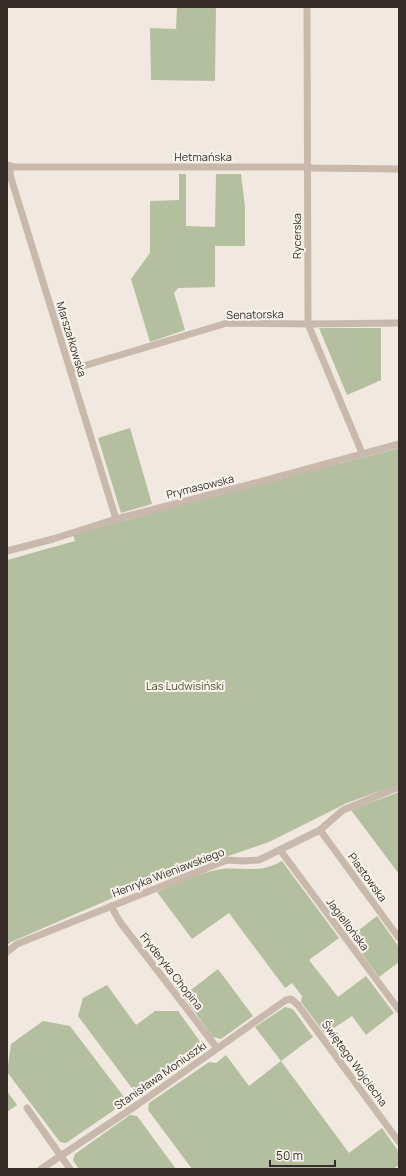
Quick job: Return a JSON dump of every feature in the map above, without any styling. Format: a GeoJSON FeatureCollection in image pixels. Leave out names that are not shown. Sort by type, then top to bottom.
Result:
{"type":"FeatureCollection","features":[{"type":"Feature","properties":{"kind":"street","name":"Rycerska"},"geometry":{"type":"LineString","coordinates":[[307,7],[308,324],[362,453]]}},
{"type":"Feature","properties":{"kind":"street","name":"Hetmańska"},"geometry":{"type":"LineString","coordinates":[[9,166],[399,168]]}},
{"type":"Feature","properties":{"kind":"street","name":"Marszałkowska"},"geometry":{"type":"LineString","coordinates":[[9,166],[10,178],[116,519]]}},
{"type":"Feature","properties":{"kind":"street","name":"Senatorska"},"geometry":{"type":"LineString","coordinates":[[70,370],[227,323],[399,323]]}},
{"type":"Feature","properties":{"kind":"street","name":"Prymasowska"},"geometry":{"type":"LineString","coordinates":[[7,551],[116,519],[399,444]]}},
{"type":"Feature","properties":{"kind":"street","name":"Henryka Wieniawskiego"},"geometry":{"type":"LineString","coordinates":[[7,952],[17,944],[227,860],[259,860],[320,830],[343,810],[399,787]]}},
{"type":"Feature","properties":{"kind":"street","name":"Piastowska"},"geometry":{"type":"LineString","coordinates":[[320,830],[399,938]]}},
{"type":"Feature","properties":{"kind":"street","name":"Jagiellońska"},"geometry":{"type":"LineString","coordinates":[[280,850],[399,1010]]}},
{"type":"Feature","properties":{"kind":"street","name":"Fryderyka Chopina"},"geometry":{"type":"LineString","coordinates":[[111,906],[120,922],[217,1048]]}},
{"type":"Feature","properties":{"kind":"street","name":"Stanisława Moniuszki"},"geometry":{"type":"LineString","coordinates":[[41,1169],[137,1105],[282,1002],[291,999]]}},
{"type":"Feature","properties":{"kind":"street","name":"Świętego Wojciecha"},"geometry":{"type":"LineString","coordinates":[[291,999],[298,1005],[399,1142]]}},
{"type":"Feature","properties":{"kind":"street"},"geometry":{"type":"LineString","coordinates":[[27,1108],[70,1169]]}},
{"type":"Feature","properties":{"kind":"green space"},"geometry":{"type":"Polygon","coordinates":[[[177,7],[216,7],[215,81],[151,80],[150,28],[176,29],[177,7]]]}},
{"type":"Feature","properties":{"kind":"green space"},"geometry":{"type":"Polygon","coordinates":[[[179,174],[186,174],[186,226],[215,227],[216,174],[241,174],[245,207],[245,246],[215,246],[215,287],[178,288],[174,293],[185,330],[150,342],[131,279],[150,253],[150,201],[179,200],[179,174]]]}},
{"type":"Feature","properties":{"kind":"green space"},"geometry":{"type":"Polygon","coordinates":[[[319,328],[381,328],[381,381],[377,381],[347,395],[319,328]]]}},
{"type":"Feature","properties":{"kind":"green space"},"geometry":{"type":"Polygon","coordinates":[[[130,428],[152,504],[121,513],[98,438],[130,428]]]}},
{"type":"Feature","properties":{"kind":"green space","name":"Las Ludwisiński"},"geometry":{"type":"Polygon","coordinates":[[[399,448],[399,784],[347,803],[269,842],[138,887],[7,945],[7,560],[75,541],[73,534],[399,448]]]}},
{"type":"Feature","properties":{"kind":"green space"},"geometry":{"type":"Polygon","coordinates":[[[399,792],[399,874],[351,810],[399,792]]]}},
{"type":"Feature","properties":{"kind":"green space"},"geometry":{"type":"Polygon","coordinates":[[[282,861],[339,938],[309,960],[338,997],[366,976],[394,1013],[366,1035],[352,1016],[325,1034],[301,1002],[302,996],[292,983],[285,988],[229,913],[192,939],[157,892],[205,873],[221,869],[259,869],[282,861]]]}},
{"type":"Feature","properties":{"kind":"green space"},"geometry":{"type":"Polygon","coordinates":[[[377,916],[399,947],[399,962],[379,977],[350,937],[377,916]]]}},
{"type":"Feature","properties":{"kind":"green space"},"geometry":{"type":"Polygon","coordinates":[[[218,969],[253,1016],[221,1039],[213,1037],[183,996],[218,969]]]}},
{"type":"Feature","properties":{"kind":"green space"},"geometry":{"type":"Polygon","coordinates":[[[107,985],[136,1025],[155,1011],[178,1011],[202,1044],[200,1053],[141,1092],[134,1091],[78,1016],[83,998],[107,985]]]}},
{"type":"Feature","properties":{"kind":"green space"},"geometry":{"type":"Polygon","coordinates":[[[285,1007],[293,1009],[313,1037],[281,1061],[255,1027],[285,1007]]]}},
{"type":"Feature","properties":{"kind":"green space"},"geometry":{"type":"Polygon","coordinates":[[[43,1021],[70,1026],[124,1097],[123,1104],[66,1143],[60,1142],[7,1072],[11,1044],[43,1021]]]}},
{"type":"Feature","properties":{"kind":"green space"},"geometry":{"type":"Polygon","coordinates":[[[226,1055],[249,1086],[281,1061],[349,1153],[382,1128],[399,1152],[399,1165],[393,1169],[192,1169],[148,1110],[149,1103],[209,1062],[216,1063],[226,1055]]]}},
{"type":"Feature","properties":{"kind":"green space"},"geometry":{"type":"Polygon","coordinates":[[[7,1091],[17,1105],[7,1112],[7,1091]]]}},
{"type":"Feature","properties":{"kind":"green space"},"geometry":{"type":"Polygon","coordinates":[[[130,1115],[137,1116],[176,1169],[79,1169],[73,1160],[75,1154],[130,1115]]]}}]}
